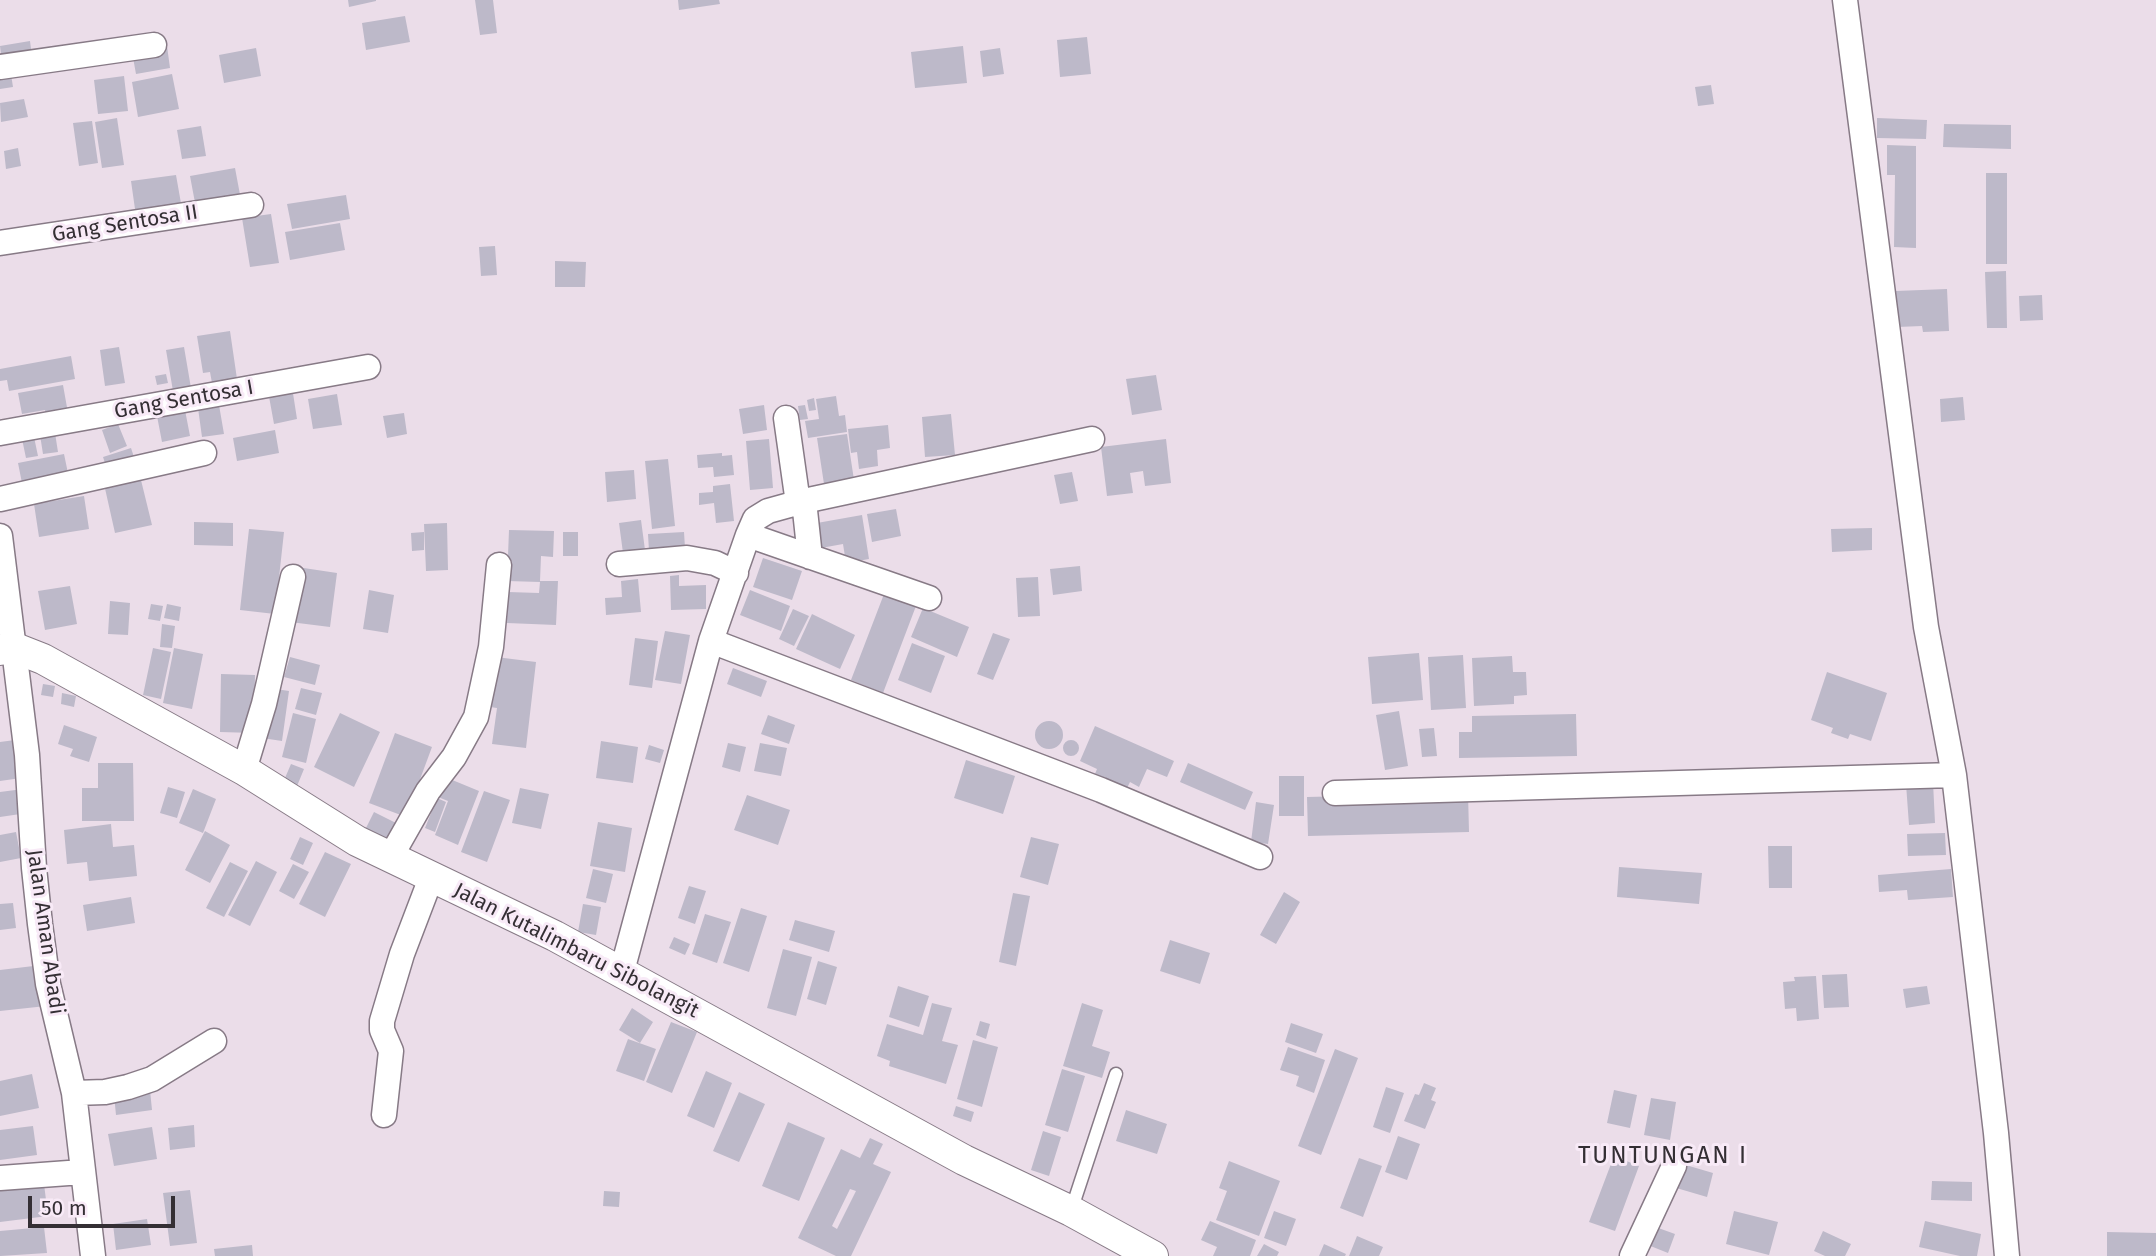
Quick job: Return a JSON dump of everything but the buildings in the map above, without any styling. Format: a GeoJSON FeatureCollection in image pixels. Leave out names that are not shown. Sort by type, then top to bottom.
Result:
{"type":"FeatureCollection","features":[{"type":"Feature","properties":{"kind":"street"},"geometry":{"type":"LineString","coordinates":[[1845,0],[1926,627],[1954,775],[1996,1133],[2007,1256]]}},
{"type":"Feature","properties":{"kind":"street"},"geometry":{"type":"LineString","coordinates":[[0,67],[154,45]]}},
{"type":"Feature","properties":{"kind":"street","name":"Gang Sentosa II"},"geometry":{"type":"LineString","coordinates":[[0,243],[251,205]]}},
{"type":"Feature","properties":{"kind":"street","name":"Gang Sentosa I"},"geometry":{"type":"LineString","coordinates":[[0,433],[368,368]]}},
{"type":"Feature","properties":{"kind":"street"},"geometry":{"type":"LineString","coordinates":[[786,418],[810,556]]}},
{"type":"Feature","properties":{"kind":"street"},"geometry":{"type":"LineString","coordinates":[[622,971],[711,641],[755,519],[768,511],[801,502],[1092,439]]}},
{"type":"Feature","properties":{"kind":"street"},"geometry":{"type":"LineString","coordinates":[[0,499],[204,453]]}},
{"type":"Feature","properties":{"kind":"street"},"geometry":{"type":"LineString","coordinates":[[748,535],[929,598]]}},
{"type":"Feature","properties":{"kind":"street","name":"Jalan Aman Abadi"},"geometry":{"type":"LineString","coordinates":[[0,536],[8,649],[27,755],[40,924],[48,984],[74,1093],[93,1256]]}},
{"type":"Feature","properties":{"kind":"street"},"geometry":{"type":"LineString","coordinates":[[619,564],[687,558],[715,563],[736,573]]}},
{"type":"Feature","properties":{"kind":"street"},"geometry":{"type":"LineString","coordinates":[[390,858],[428,791],[454,757],[476,717],[491,647],[499,565]]}},
{"type":"Feature","properties":{"kind":"street"},"geometry":{"type":"LineString","coordinates":[[244,770],[264,704],[293,577]]}},
{"type":"Feature","properties":{"kind":"street"},"geometry":{"type":"LineString","coordinates":[[711,641],[1101,790],[1260,858]]}},
{"type":"Feature","properties":{"kind":"street","name":"Jalan Kutalimbaru Sibolangit"},"geometry":{"type":"LineString","coordinates":[[8,649],[43,659],[244,770],[356,841],[555,936],[964,1160],[1071,1211],[1153,1256]]}},
{"type":"Feature","properties":{"kind":"street"},"geometry":{"type":"LineString","coordinates":[[1335,793],[1954,775]]}},
{"type":"Feature","properties":{"kind":"street"},"geometry":{"type":"LineString","coordinates":[[384,1115],[391,1051],[382,1030],[382,1021],[402,954],[431,878]]}},
{"type":"Feature","properties":{"kind":"street"},"geometry":{"type":"LineString","coordinates":[[74,1093],[105,1092],[152,1079],[214,1041]]}},
{"type":"Feature","properties":{"kind":"street"},"geometry":{"type":"LineString","coordinates":[[1632,1256],[1674,1166]]}},
{"type":"Feature","properties":{"kind":"street"},"geometry":{"type":"LineString","coordinates":[[0,1178],[82,1172]]}},
{"type":"Feature","properties":{"kind":"lane"},"geometry":{"type":"LineString","coordinates":[[1071,1211],[1116,1074]]}},
{"type":"Feature","properties":{"kind":"district","name":"TUNTUNGAN I"},"geometry":{"type":"Point","coordinates":[1663,1156]}}]}
